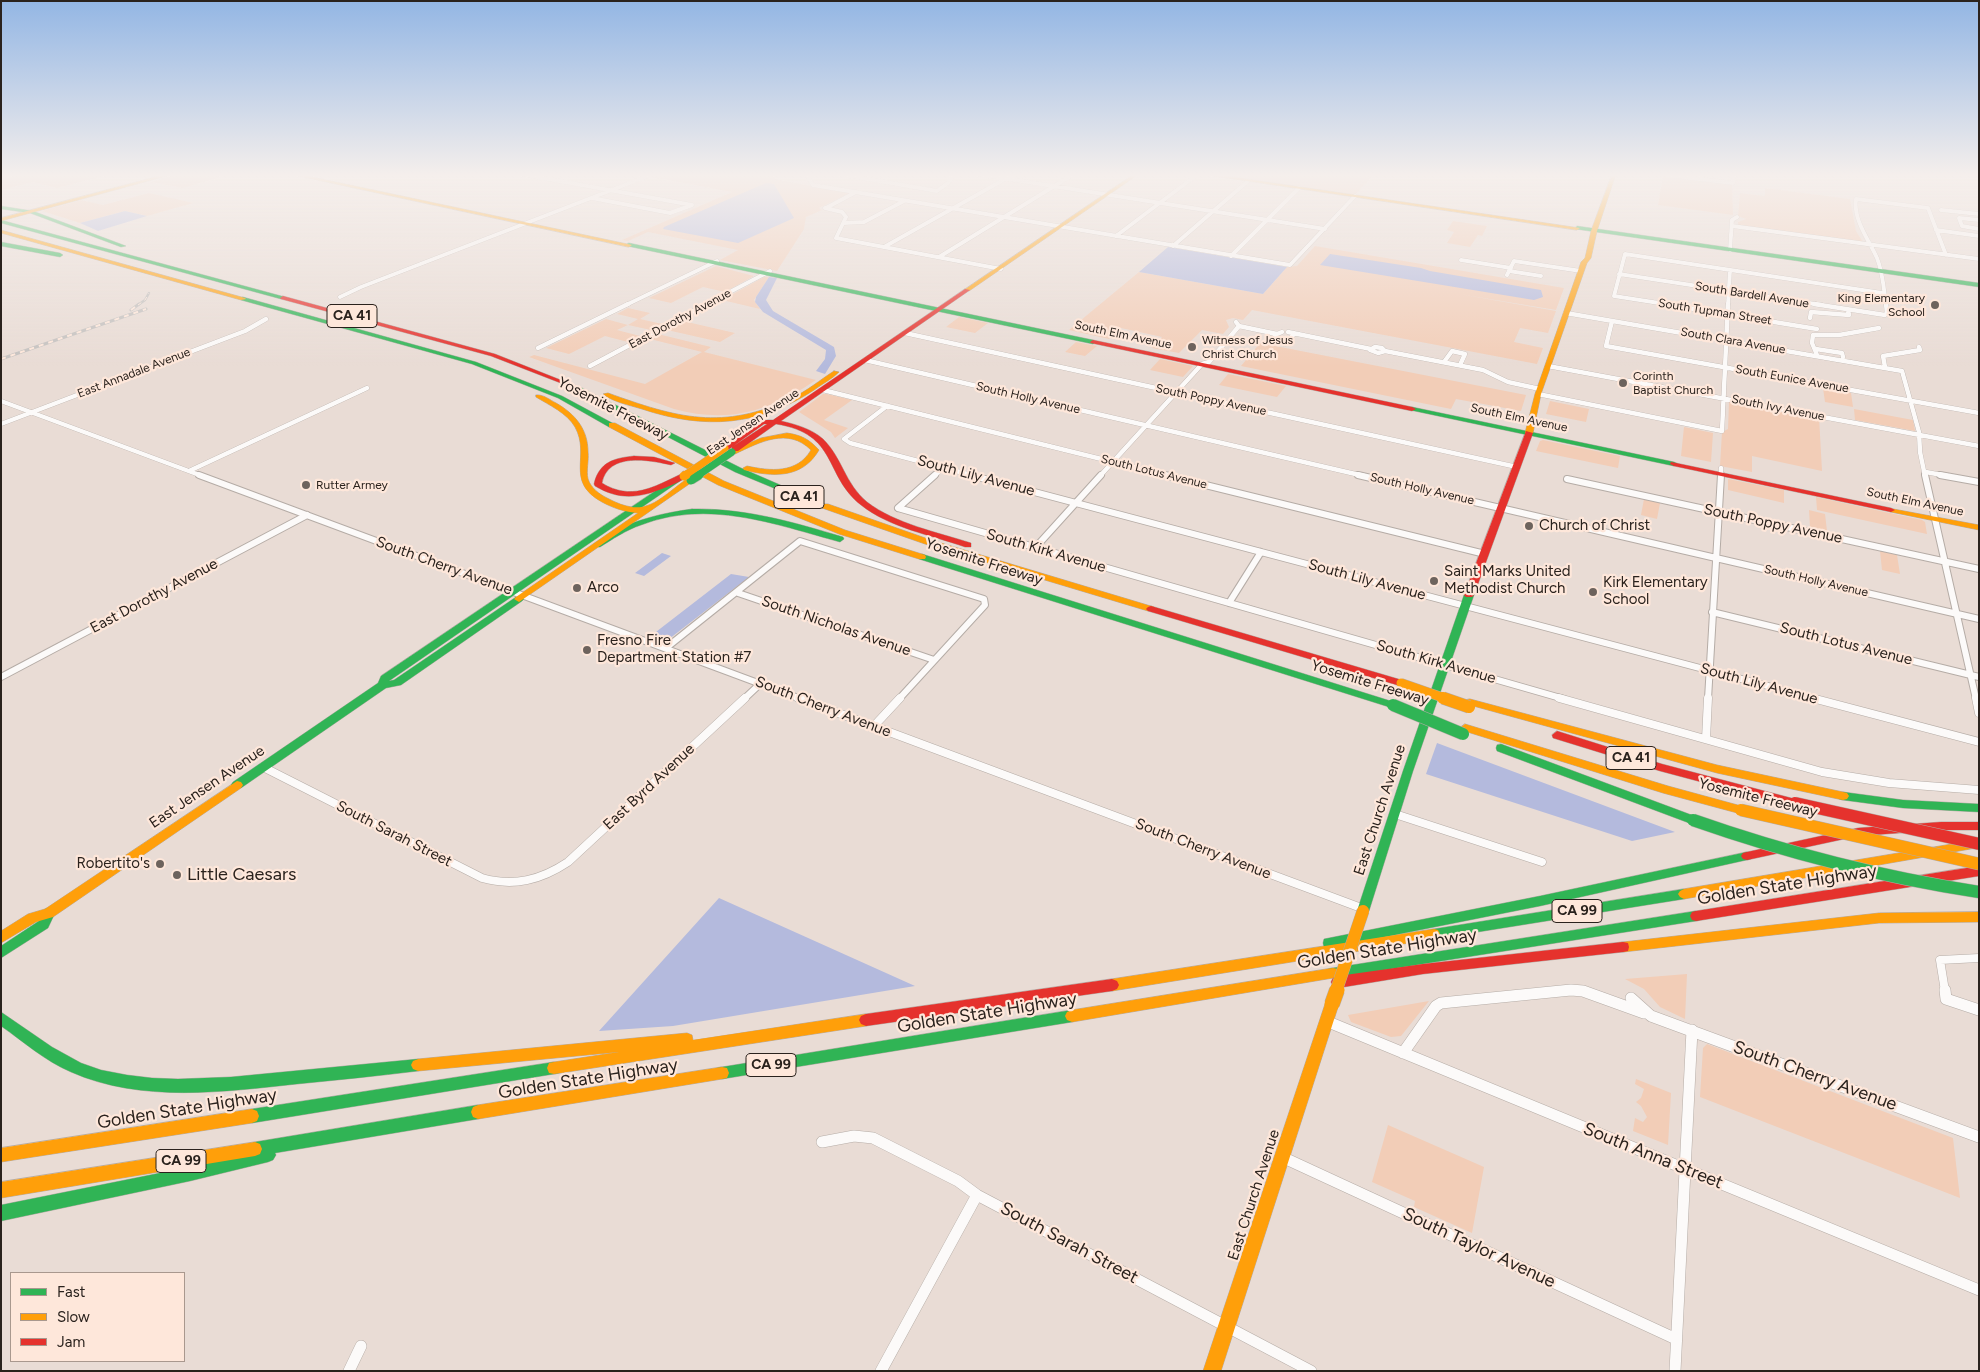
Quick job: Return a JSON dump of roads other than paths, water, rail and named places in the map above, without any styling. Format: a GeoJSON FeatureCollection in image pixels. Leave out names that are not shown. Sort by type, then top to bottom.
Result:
{"type":"FeatureCollection","features":[{"type":"Feature","properties":{"kind":"main road","name":"Yosemite Freeway"},"geometry":{"type":"LineString","coordinates":[[46,238],[158,275],[474,363],[560,397],[710,477],[758,499],[842,532],[1045,598],[1393,705],[1464,731],[1600,770],[1741,810],[1979,864]]}},
{"type":"Feature","properties":{"kind":"main road","name":"Yosemite Freeway"},"geometry":{"type":"LineString","coordinates":[[59,238],[193,272],[466,346],[542,372],[602,399],[738,470],[837,511],[928,542],[1401,683],[1660,767],[1795,803],[1979,844]]}},
{"type":"Feature","properties":{"kind":"main road"},"geometry":{"type":"LineString","coordinates":[[101,238],[193,272]]}},
{"type":"Feature","properties":{"kind":"main road","name":"South Elm Avenue"},"geometry":{"type":"LineString","coordinates":[[599,238],[1530,430],[1935,516],[1979,523]]}},
{"type":"Feature","properties":{"kind":"main road","name":"East Jensen Avenue"},"geometry":{"type":"LineString","coordinates":[[728,450],[762,422],[1041,238]]}},
{"type":"Feature","properties":{"kind":"main road","name":"East Church Avenue"},"geometry":{"type":"LineString","coordinates":[[1212,1371],[1326,1021],[1465,605],[1530,430],[1539,392],[1594,238]]}},
{"type":"Feature","properties":{"kind":"main road"},"geometry":{"type":"LineString","coordinates":[[1644,238],[1979,286]]}},
{"type":"Feature","properties":{"kind":"main road"},"geometry":{"type":"LineString","coordinates":[[1,244],[158,275]]}},
{"type":"Feature","properties":{"kind":"main road","name":"East Jensen Avenue"},"geometry":{"type":"LineString","coordinates":[[383,685],[385,678],[632,511],[687,478],[823,390],[905,333],[937,308]]}},
{"type":"Feature","properties":{"kind":"main road"},"geometry":{"type":"LineString","coordinates":[[865,360],[876,349],[876,345]]}},
{"type":"Feature","properties":{"kind":"main road"},"geometry":{"type":"LineString","coordinates":[[474,363],[567,413],[579,429],[582,439],[582,466],[585,486],[598,498],[632,511],[649,509]]}},
{"type":"Feature","properties":{"kind":"main road"},"geometry":{"type":"LineString","coordinates":[[542,372],[664,416],[693,421],[716,421],[752,416],[802,396]]}},
{"type":"Feature","properties":{"kind":"main road"},"geometry":{"type":"LineString","coordinates":[[823,390],[822,386],[834,377],[836,372]]}},
{"type":"Feature","properties":{"kind":"main road"},"geometry":{"type":"LineString","coordinates":[[762,422],[776,421],[809,432],[818,438],[827,449],[854,496],[874,510],[1105,594]]}},
{"type":"Feature","properties":{"kind":"main road"},"geometry":{"type":"LineString","coordinates":[[686,443],[749,468],[766,472],[788,471],[802,466],[812,459],[815,450],[811,444],[803,439],[782,436],[759,440],[728,450]]}},
{"type":"Feature","properties":{"kind":"main road"},"geometry":{"type":"LineString","coordinates":[[687,478],[652,491],[632,495],[609,492],[601,487],[597,480],[600,473],[609,466],[626,459],[642,457],[662,460],[710,477]]}},
{"type":"Feature","properties":{"kind":"main road","name":"East Jensen Avenue"},"geometry":{"type":"LineString","coordinates":[[1,938],[32,918],[49,914],[383,685],[396,683],[597,546],[649,509],[687,478]]}},
{"type":"Feature","properties":{"kind":"main road"},"geometry":{"type":"LineString","coordinates":[[597,546],[633,525],[661,515],[707,509],[738,510],[1045,598]]}},
{"type":"Feature","properties":{"kind":"main road","name":"South Elm Avenue"},"geometry":{"type":"LineString","coordinates":[[1935,516],[1979,528]]}},
{"type":"Feature","properties":{"kind":"main road"},"geometry":{"type":"LineString","coordinates":[[1470,705],[1784,786],[1880,803],[1947,808],[1979,808]]}},
{"type":"Feature","properties":{"kind":"main road"},"geometry":{"type":"LineString","coordinates":[[1464,731],[1693,820],[1764,845],[1834,866],[1896,879],[1979,892]]}},
{"type":"Feature","properties":{"kind":"main road"},"geometry":{"type":"LineString","coordinates":[[1175,976],[1858,832],[1941,826],[1979,826]]}},
{"type":"Feature","properties":{"kind":"main road","name":"Golden State Highway"},"geometry":{"type":"LineString","coordinates":[[1,1155],[821,1026],[1175,976],[1773,880],[1979,844]]}},
{"type":"Feature","properties":{"kind":"main road","name":"Golden State Highway"},"geometry":{"type":"LineString","coordinates":[[1,1190],[361,1133],[1181,998],[1979,871]]}},
{"type":"Feature","properties":{"kind":"main road","name":"East Jensen Avenue"},"geometry":{"type":"LineString","coordinates":[[1,953],[44,924],[49,914]]}},
{"type":"Feature","properties":{"kind":"main road"},"geometry":{"type":"LineString","coordinates":[[1181,998],[1259,994],[1422,969],[1878,918],[1979,917]]}},
{"type":"Feature","properties":{"kind":"main road"},"geometry":{"type":"LineString","coordinates":[[1,1018],[53,1055],[90,1073],[118,1081],[166,1087],[237,1084],[821,1026]]}},
{"type":"Feature","properties":{"kind":"main road"},"geometry":{"type":"LineString","coordinates":[[1,1213],[190,1174],[361,1133]]}},
{"type":"Feature","properties":{"kind":"street"},"geometry":{"type":"LineString","coordinates":[[340,297],[368,284],[488,238]]}},
{"type":"Feature","properties":{"kind":"street"},"geometry":{"type":"LineString","coordinates":[[836,238],[997,268]]}},
{"type":"Feature","properties":{"kind":"street"},"geometry":{"type":"LineString","coordinates":[[884,247],[900,238]]}},
{"type":"Feature","properties":{"kind":"street"},"geometry":{"type":"LineString","coordinates":[[939,257],[969,238]]}},
{"type":"Feature","properties":{"kind":"street"},"geometry":{"type":"LineString","coordinates":[[1127,238],[1290,265],[1316,238]]}},
{"type":"Feature","properties":{"kind":"street"},"geometry":{"type":"LineString","coordinates":[[1172,246],[1182,238]]}},
{"type":"Feature","properties":{"kind":"street"},"geometry":{"type":"LineString","coordinates":[[1231,256],[1248,238]]}},
{"type":"Feature","properties":{"kind":"street"},"geometry":{"type":"LineString","coordinates":[[1730,250],[1731,238]]}},
{"type":"Feature","properties":{"kind":"street"},"geometry":{"type":"LineString","coordinates":[[1819,238],[1979,260]]}},
{"type":"Feature","properties":{"kind":"street"},"geometry":{"type":"LineString","coordinates":[[1619,274],[1624,254],[1882,292],[1881,272],[1866,238]]}},
{"type":"Feature","properties":{"kind":"street"},"geometry":{"type":"LineString","coordinates":[[1939,238],[1946,255]]}},
{"type":"Feature","properties":{"kind":"street"},"geometry":{"type":"LineString","coordinates":[[1461,260],[1540,276]]}},
{"type":"Feature","properties":{"kind":"street"},"geometry":{"type":"LineString","coordinates":[[1509,271],[1514,261],[1583,266]]}},
{"type":"Feature","properties":{"kind":"street"},"geometry":{"type":"LineString","coordinates":[[538,348],[715,262]]}},
{"type":"Feature","properties":{"kind":"street"},"geometry":{"type":"LineString","coordinates":[[1291,333],[1285,344],[1271,341],[1280,333],[1280,330],[1284,329],[1291,333],[1370,349],[1378,347],[1385,351],[1483,370],[1508,382],[1539,392],[1722,430],[1730,270]]}},
{"type":"Feature","properties":{"kind":"street","name":"East Dorothy Avenue"},"geometry":{"type":"LineString","coordinates":[[590,366],[768,272]]}},
{"type":"Feature","properties":{"kind":"street","name":"South Bardell Avenue"},"geometry":{"type":"LineString","coordinates":[[1619,274],[1848,310],[1885,314],[1887,313],[1882,292]]}},
{"type":"Feature","properties":{"kind":"street","name":"South Tupman Street"},"geometry":{"type":"LineString","coordinates":[[1619,274],[1614,296],[1817,329]]}},
{"type":"Feature","properties":{"kind":"street"},"geometry":{"type":"LineString","coordinates":[[1815,305],[1815,312]]}},
{"type":"Feature","properties":{"kind":"street"},"geometry":{"type":"LineString","coordinates":[[1810,318],[1811,312],[1848,315],[1848,310]]}},
{"type":"Feature","properties":{"kind":"street","name":"South Clara Avenue"},"geometry":{"type":"LineString","coordinates":[[1566,313],[1726,340],[1818,351],[1900,370],[1903,373],[1910,400]]}},
{"type":"Feature","properties":{"kind":"street","name":"East Annadale Avenue"},"geometry":{"type":"LineString","coordinates":[[1,424],[245,331],[266,319]]}},
{"type":"Feature","properties":{"kind":"street","name":"South Eunice Avenue"},"geometry":{"type":"LineString","coordinates":[[1612,321],[1606,346],[1979,413]]}},
{"type":"Feature","properties":{"kind":"street"},"geometry":{"type":"LineString","coordinates":[[1036,548],[1206,363],[1238,324],[1280,333]]}},
{"type":"Feature","properties":{"kind":"street"},"geometry":{"type":"LineString","coordinates":[[1843,357],[1842,353],[1818,351],[1814,348],[1813,335],[1840,335],[1879,328]]}},
{"type":"Feature","properties":{"kind":"street","name":"South Poppy Avenue"},"geometry":{"type":"LineString","coordinates":[[905,333],[1517,467]]}},
{"type":"Feature","properties":{"kind":"street"},"geometry":{"type":"LineString","coordinates":[[1885,367],[1883,356],[1920,350],[1919,347]]}},
{"type":"Feature","properties":{"kind":"street"},"geometry":{"type":"LineString","coordinates":[[1444,362],[1452,351],[1465,354],[1460,365]]}},
{"type":"Feature","properties":{"kind":"street","name":"South Holly Avenue"},"geometry":{"type":"LineString","coordinates":[[865,360],[1979,619]]}},
{"type":"Feature","properties":{"kind":"street","name":"South Ivy Avenue"},"geometry":{"type":"LineString","coordinates":[[1548,366],[1979,446]]}},
{"type":"Feature","properties":{"kind":"street"},"geometry":{"type":"LineString","coordinates":[[189,471],[368,388]]}},
{"type":"Feature","properties":{"kind":"street","name":"South Lotus Avenue"},"geometry":{"type":"LineString","coordinates":[[823,390],[1485,554]]}},
{"type":"Feature","properties":{"kind":"street"},"geometry":{"type":"LineString","coordinates":[[1910,400],[1979,713]]}},
{"type":"Feature","properties":{"kind":"street","name":"South Cherry Avenue"},"geometry":{"type":"LineString","coordinates":[[1,401],[761,683],[1364,910]]}},
{"type":"Feature","properties":{"kind":"street","name":"South Lily Avenue"},"geometry":{"type":"LineString","coordinates":[[887,406],[844,440],[1979,742]]}},
{"type":"Feature","properties":{"kind":"street","name":"South Kirk Avenue"},"geometry":{"type":"LineString","coordinates":[[944,467],[898,508],[1800,767],[1848,778],[1910,787],[1979,790]]}},
{"type":"Feature","properties":{"kind":"street"},"geometry":{"type":"LineString","coordinates":[[1706,740],[1720,471]]}},
{"type":"Feature","properties":{"kind":"street"},"geometry":{"type":"LineString","coordinates":[[1926,472],[1979,482]]}},
{"type":"Feature","properties":{"kind":"street","name":"South Poppy Avenue"},"geometry":{"type":"LineString","coordinates":[[1568,479],[1979,569]]}},
{"type":"Feature","properties":{"kind":"street","name":"East Dorothy Avenue"},"geometry":{"type":"LineString","coordinates":[[1,676],[307,515]]}},
{"type":"Feature","properties":{"kind":"street"},"geometry":{"type":"LineString","coordinates":[[666,648],[800,542],[980,597],[986,602],[874,726]]}},
{"type":"Feature","properties":{"kind":"street"},"geometry":{"type":"LineString","coordinates":[[1229,603],[1261,552]]}},
{"type":"Feature","properties":{"kind":"street","name":"South Nicholas Avenue"},"geometry":{"type":"LineString","coordinates":[[738,592],[934,660]]}},
{"type":"Feature","properties":{"kind":"street","name":"South Lotus Avenue"},"geometry":{"type":"LineString","coordinates":[[1712,612],[1979,677]]}},
{"type":"Feature","properties":{"kind":"street","name":"East Byrd Avenue"},"geometry":{"type":"LineString","coordinates":[[530,881],[548,874],[568,862],[761,683]]}},
{"type":"Feature","properties":{"kind":"street","name":"South Sarah Street"},"geometry":{"type":"LineString","coordinates":[[263,767],[482,878],[504,884],[530,881]]}},
{"type":"Feature","properties":{"kind":"street"},"geometry":{"type":"LineString","coordinates":[[1395,814],[1542,862]]}},
{"type":"Feature","properties":{"kind":"street"},"geometry":{"type":"LineString","coordinates":[[1979,958],[1940,960],[1946,999],[1979,1010]]}},
{"type":"Feature","properties":{"kind":"street","name":"South Cherry Avenue"},"geometry":{"type":"LineString","coordinates":[[1403,1053],[1436,1006],[1441,1003],[1571,990],[1583,991],[1979,1137]]}},
{"type":"Feature","properties":{"kind":"street","name":"South Cherry Avenue"},"geometry":{"type":"LineString","coordinates":[[1631,998],[1651,1016]]}},
{"type":"Feature","properties":{"kind":"street","name":"South Anna Street"},"geometry":{"type":"LineString","coordinates":[[1326,1021],[1979,1290]]}},
{"type":"Feature","properties":{"kind":"street"},"geometry":{"type":"LineString","coordinates":[[1675,1371],[1692,1030]]}},
{"type":"Feature","properties":{"kind":"street","name":"South Sarah Street"},"geometry":{"type":"LineString","coordinates":[[822,1142],[854,1136],[873,1138],[958,1181],[977,1195],[1311,1371]]}},
{"type":"Feature","properties":{"kind":"street","name":"South Taylor Avenue"},"geometry":{"type":"LineString","coordinates":[[1282,1157],[1676,1339]]}},
{"type":"Feature","properties":{"kind":"street"},"geometry":{"type":"LineString","coordinates":[[881,1371],[977,1195]]}},
{"type":"Feature","properties":{"kind":"street"},"geometry":{"type":"LineString","coordinates":[[349,1371],[361,1346]]}},
{"type":"Feature","properties":{"kind":"water"},"geometry":{"type":"Polygon","coordinates":[[[711,238],[749,238],[738,243],[711,238]]]}},
{"type":"Feature","properties":{"kind":"water"},"geometry":{"type":"Polygon","coordinates":[[[1168,247],[1287,267],[1263,294],[1139,272],[1168,247]]]}},
{"type":"Feature","properties":{"kind":"water"},"geometry":{"type":"Polygon","coordinates":[[[1330,254],[1421,268],[1541,290],[1543,297],[1534,300],[1320,265],[1330,254]]]}},
{"type":"Feature","properties":{"kind":"water"},"geometry":{"type":"Polygon","coordinates":[[[769,277],[777,278],[766,300],[773,311],[834,347],[836,356],[825,374],[816,371],[825,359],[826,350],[763,312],[755,302],[756,297],[769,277]]]}},
{"type":"Feature","properties":{"kind":"water"},"geometry":{"type":"Polygon","coordinates":[[[662,553],[671,556],[644,576],[635,573],[662,553]]]}},
{"type":"Feature","properties":{"kind":"water"},"geometry":{"type":"Polygon","coordinates":[[[731,574],[749,577],[669,639],[659,640],[652,635],[731,574]]]}},
{"type":"Feature","properties":{"kind":"water"},"geometry":{"type":"Polygon","coordinates":[[[1437,743],[1675,832],[1632,841],[1426,774],[1437,743]]]}},
{"type":"Feature","properties":{"kind":"water"},"geometry":{"type":"Polygon","coordinates":[[[719,898],[915,986],[673,1026],[599,1031],[719,898]]]}},
{"type":"Feature","properties":{"kind":"railway"},"geometry":{"type":"LineString","coordinates":[[138,305],[145,300],[149,293]]}},
{"type":"Feature","properties":{"kind":"railway"},"geometry":{"type":"LineString","coordinates":[[131,310],[139,304]]}},
{"type":"Feature","properties":{"kind":"railway"},"geometry":{"type":"LineString","coordinates":[[1,359],[146,309]]}},
{"type":"Feature","properties":{"kind":"place","name":"King Elementary School"},"geometry":{"type":"Point","coordinates":[1935,305]}},
{"type":"Feature","properties":{"kind":"place","name":"Witness of Jesus Christ Church"},"geometry":{"type":"Point","coordinates":[1192,347]}},
{"type":"Feature","properties":{"kind":"place","name":"Corinth Baptist Church"},"geometry":{"type":"Point","coordinates":[1623,383]}},
{"type":"Feature","properties":{"kind":"place","name":"Rutter Armey"},"geometry":{"type":"Point","coordinates":[306,485]}},
{"type":"Feature","properties":{"kind":"place","name":"Church of Christ"},"geometry":{"type":"Point","coordinates":[1529,526]}},
{"type":"Feature","properties":{"kind":"place","name":"Saint Marks United Methodist Church"},"geometry":{"type":"Point","coordinates":[1434,581]}},
{"type":"Feature","properties":{"kind":"place","name":"Arco"},"geometry":{"type":"Point","coordinates":[577,588]}},
{"type":"Feature","properties":{"kind":"place","name":"Kirk Elementary School"},"geometry":{"type":"Point","coordinates":[1593,592]}},
{"type":"Feature","properties":{"kind":"place","name":"Fresno Fire Department Station #7"},"geometry":{"type":"Point","coordinates":[587,650]}},
{"type":"Feature","properties":{"kind":"place","name":"Robertito's"},"geometry":{"type":"Point","coordinates":[160,864]}},
{"type":"Feature","properties":{"kind":"place","name":"Little Caesars"},"geometry":{"type":"Point","coordinates":[177,875]}}]}
